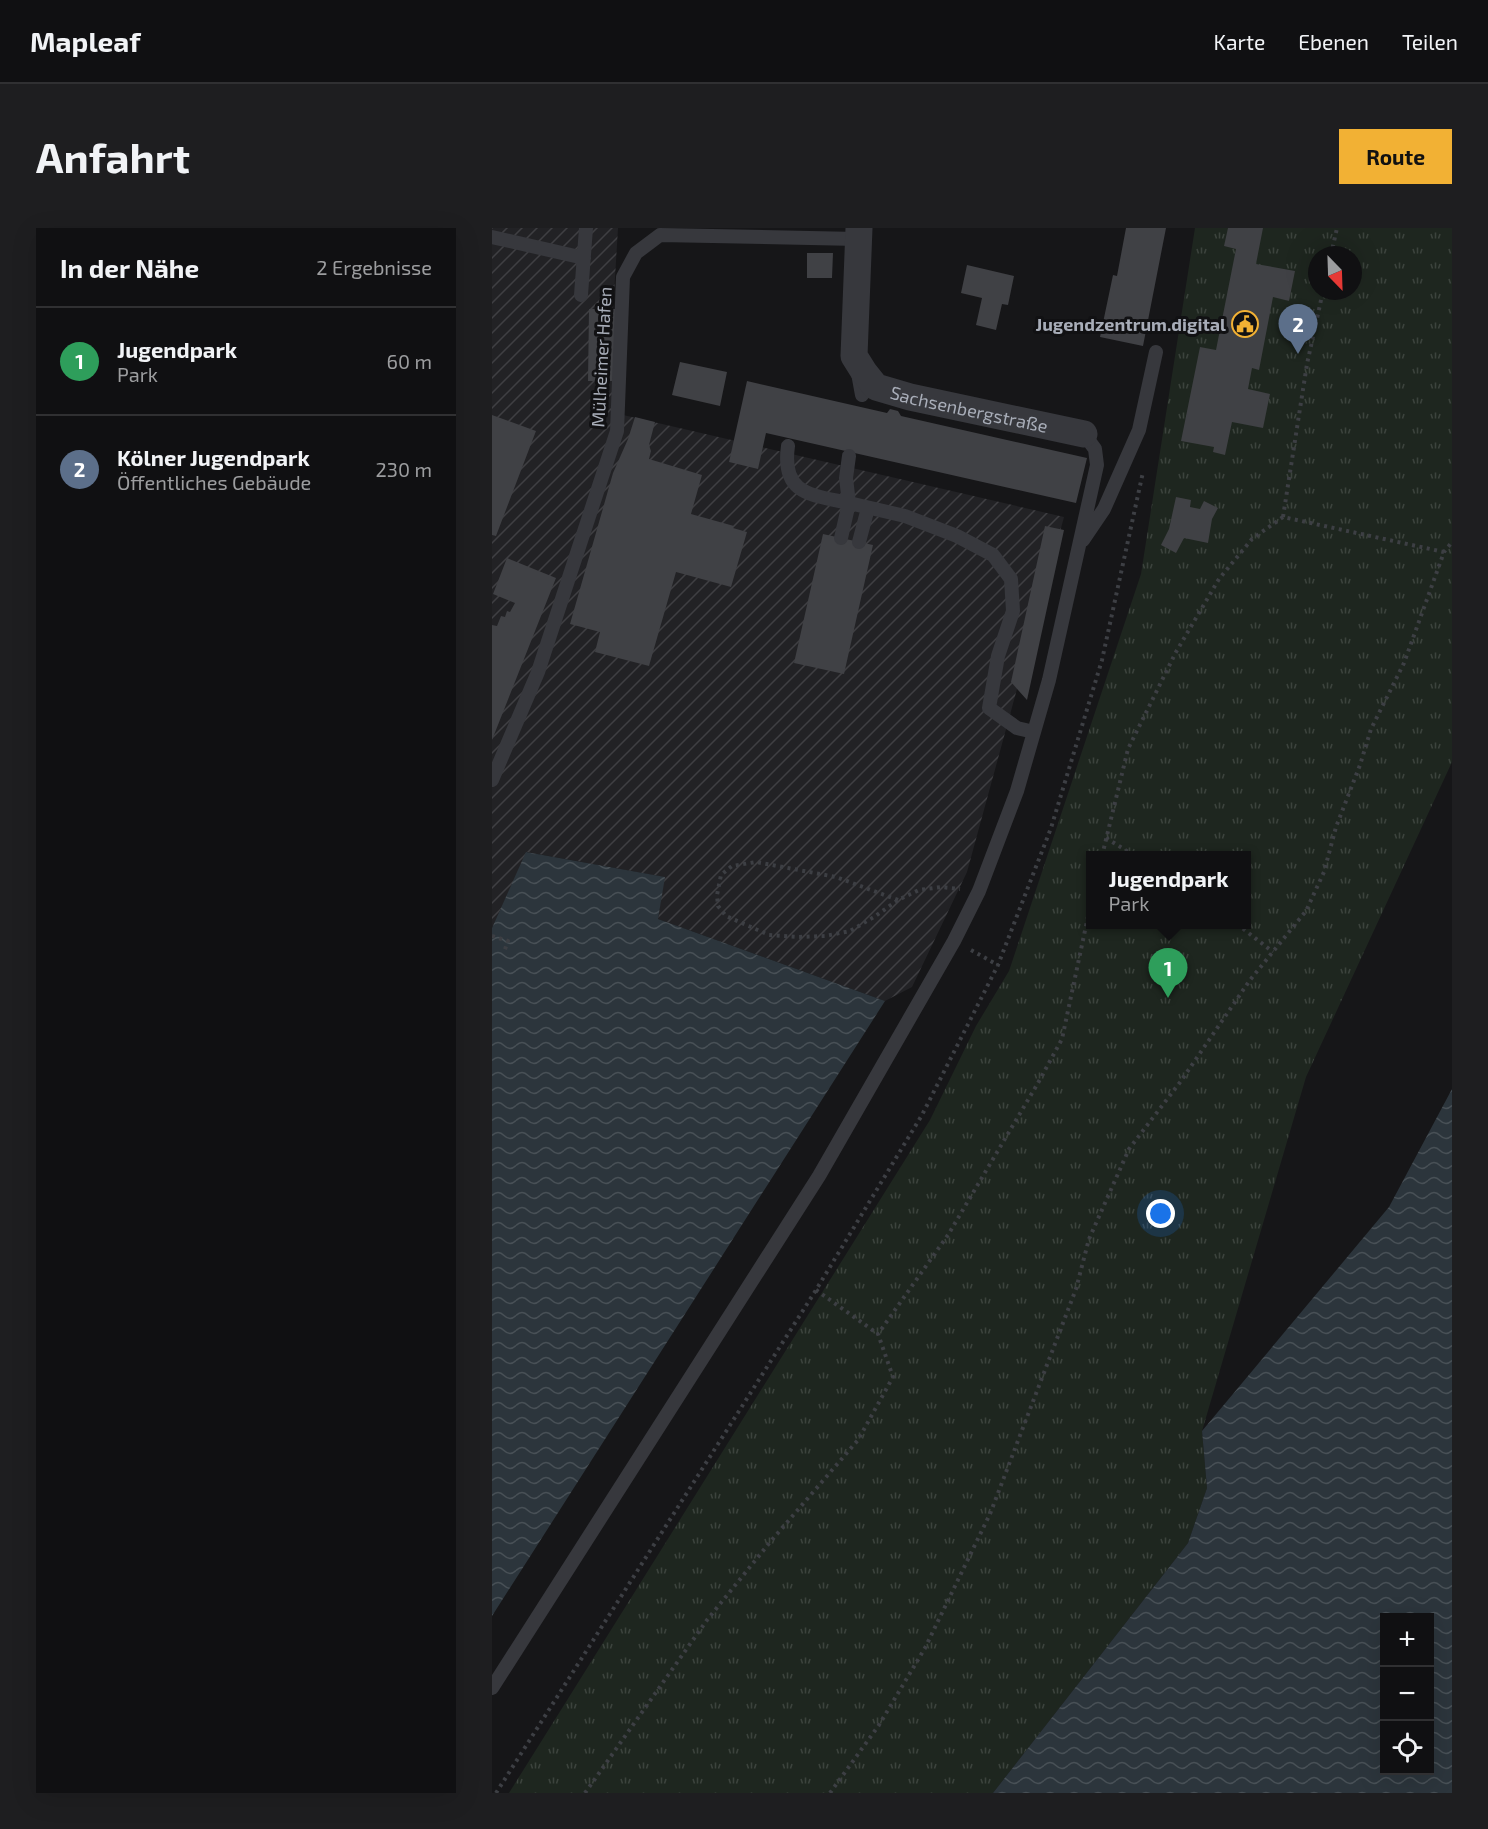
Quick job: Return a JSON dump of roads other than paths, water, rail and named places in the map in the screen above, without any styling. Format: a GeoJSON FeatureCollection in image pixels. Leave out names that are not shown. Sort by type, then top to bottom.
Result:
{"type":"FeatureCollection","features":[{"type":"Feature","properties":{"kind":"street"},"geometry":{"type":"LineString","coordinates":[[854,356],[859,233]]}},
{"type":"Feature","properties":{"kind":"street","name":"Sachsenbergstraße"},"geometry":{"type":"LineString","coordinates":[[854,356],[876,387],[910,397],[1084,434]]}},
{"type":"Feature","properties":{"kind":"lane"},"geometry":{"type":"LineString","coordinates":[[581,295],[586,228]]}},
{"type":"Feature","properties":{"kind":"lane","name":"Mülheimer Hafen"},"geometry":{"type":"LineString","coordinates":[[492,780],[538,672],[617,431],[622,277],[636,253],[660,235],[859,233]]}},
{"type":"Feature","properties":{"kind":"lane"},"geometry":{"type":"LineString","coordinates":[[492,237],[584,258]]}},
{"type":"Feature","properties":{"kind":"lane"},"geometry":{"type":"LineString","coordinates":[[1078,547],[1104,509],[1139,430],[1156,351]]}},
{"type":"Feature","properties":{"kind":"lane"},"geometry":{"type":"LineString","coordinates":[[854,356],[862,395]]}},
{"type":"Feature","properties":{"kind":"lane"},"geometry":{"type":"LineString","coordinates":[[492,1688],[819,1176],[954,941],[979,891],[1017,791],[1049,680],[1097,465],[1095,449],[1084,434]]}},
{"type":"Feature","properties":{"kind":"lane"},"geometry":{"type":"LineString","coordinates":[[788,446],[786,456],[789,478],[803,493],[905,516],[957,536],[993,555],[1011,579],[1013,612],[998,656],[989,708],[1017,728],[1034,732]]}},
{"type":"Feature","properties":{"kind":"lane"},"geometry":{"type":"LineString","coordinates":[[841,538],[849,503],[846,478],[849,456]]}},
{"type":"Feature","properties":{"kind":"lane"},"geometry":{"type":"LineString","coordinates":[[859,542],[868,508]]}},
{"type":"Feature","properties":{"kind":"water"},"geometry":{"type":"Polygon","coordinates":[[[526,852],[665,877],[658,919],[885,1001],[492,1616],[492,928],[526,852]]]}},
{"type":"Feature","properties":{"kind":"water"},"geometry":{"type":"Polygon","coordinates":[[[1452,1089],[1452,1793],[993,1793],[1188,1543],[1207,1488],[1202,1431],[1389,1207],[1452,1089]]]}},
{"type":"Feature","properties":{"kind":"place","name":"Jugendzentrum.digital"},"geometry":{"type":"Point","coordinates":[1245,324]}},
{"type":"Feature","properties":{"kind":"place","name":"Kölner Jugendpark"},"geometry":{"type":"Point","coordinates":[1298,354]}},
{"type":"Feature","properties":{"kind":"place","name":"Jugendpark"},"geometry":{"type":"Point","coordinates":[1168,998]}}]}
